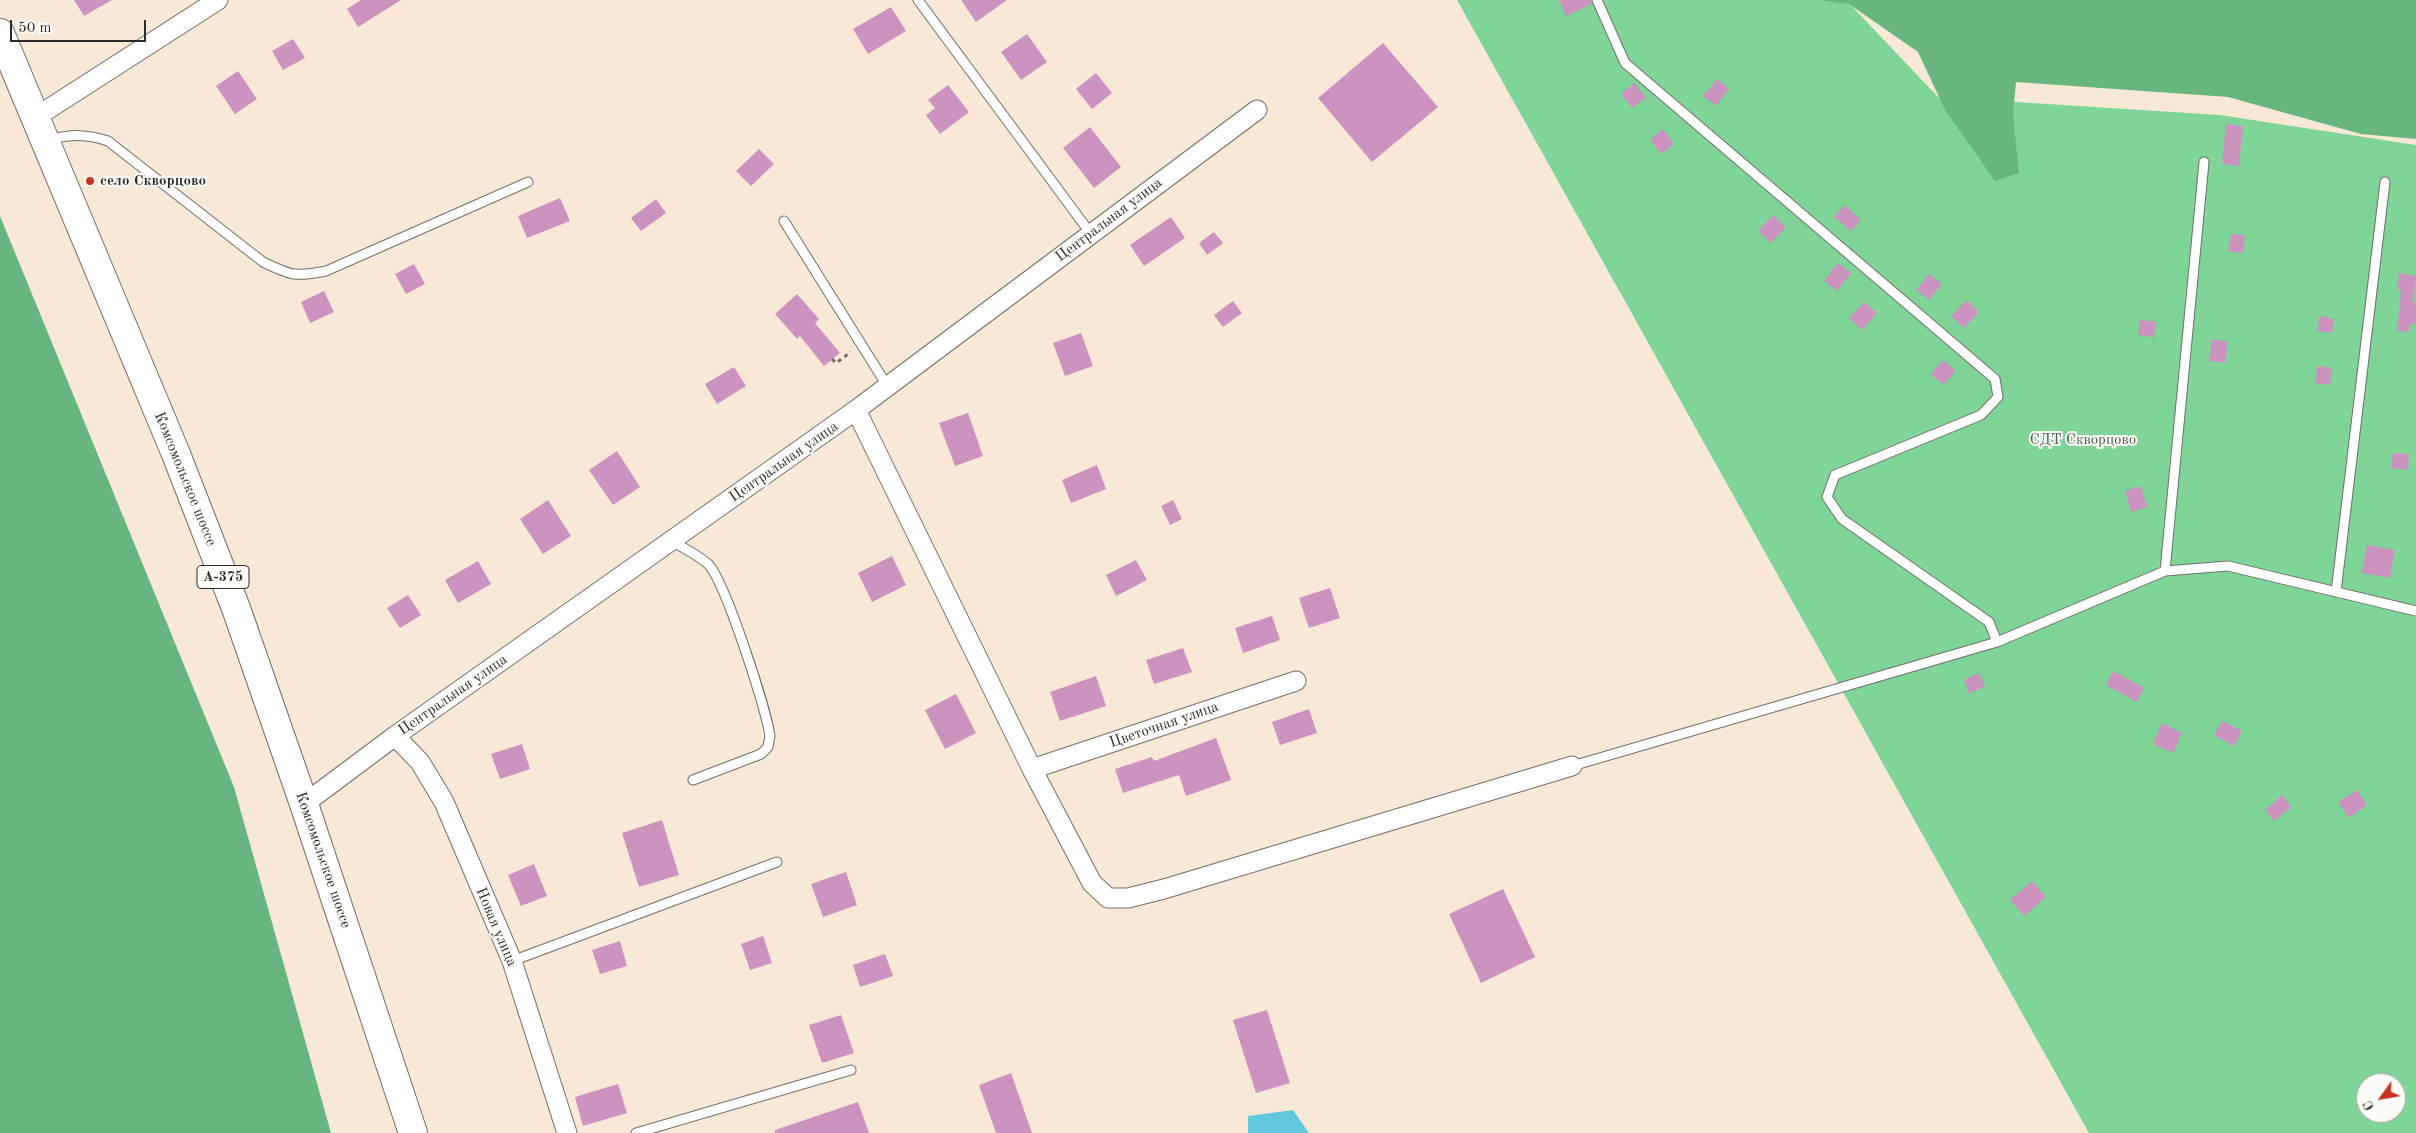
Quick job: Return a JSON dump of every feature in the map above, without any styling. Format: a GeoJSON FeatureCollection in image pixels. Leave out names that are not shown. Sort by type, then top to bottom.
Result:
{"type":"FeatureCollection","features":[{"type":"Feature","properties":{"kind":"highway","name":"Комсомольское шоссе"},"geometry":{"type":"LineString","coordinates":[[0,33],[176,454],[236,611],[304,804],[414,1133]]}},
{"type":"Feature","properties":{"kind":"street"},"geometry":{"type":"LineString","coordinates":[[41,128],[218,0]]}},
{"type":"Feature","properties":{"kind":"street","name":"Центральная улица"},"geometry":{"type":"LineString","coordinates":[[304,804],[395,736],[888,387],[1257,110]]}},
{"type":"Feature","properties":{"kind":"street"},"geometry":{"type":"LineString","coordinates":[[856,410],[1032,769],[1092,883],[1108,898],[1128,898],[1572,766]]}},
{"type":"Feature","properties":{"kind":"street","name":"Цветочная улица"},"geometry":{"type":"LineString","coordinates":[[1032,769],[1296,681]]}},
{"type":"Feature","properties":{"kind":"street","name":"Новая улица"},"geometry":{"type":"LineString","coordinates":[[395,736],[420,762],[444,802],[512,961],[567,1133]]}},
{"type":"Feature","properties":{"kind":"lane"},"geometry":{"type":"LineString","coordinates":[[918,0],[1091,234]]}},
{"type":"Feature","properties":{"kind":"lane"},"geometry":{"type":"LineString","coordinates":[[1597,0],[1625,63],[1995,379],[1998,397],[1981,415],[1835,475],[1827,497],[1842,519],[1989,622],[1997,642]]}},
{"type":"Feature","properties":{"kind":"lane"},"geometry":{"type":"LineString","coordinates":[[41,128],[69,135],[89,135],[108,141],[256,257],[289,275],[302,276],[326,271],[528,182]]}},
{"type":"Feature","properties":{"kind":"lane"},"geometry":{"type":"LineString","coordinates":[[2165,571],[2204,162]]}},
{"type":"Feature","properties":{"kind":"lane"},"geometry":{"type":"LineString","coordinates":[[2336,592],[2385,182]]}},
{"type":"Feature","properties":{"kind":"lane"},"geometry":{"type":"LineString","coordinates":[[784,221],[888,387]]}},
{"type":"Feature","properties":{"kind":"lane"},"geometry":{"type":"LineString","coordinates":[[672,541],[707,564],[718,577],[736,627],[770,736],[768,747],[761,754],[694,780]]}},
{"type":"Feature","properties":{"kind":"lane"},"geometry":{"type":"LineString","coordinates":[[1572,766],[1997,642],[2165,571],[2228,566],[2416,611]]}},
{"type":"Feature","properties":{"kind":"lane"},"geometry":{"type":"LineString","coordinates":[[512,961],[777,862]]}},
{"type":"Feature","properties":{"kind":"lane"},"geometry":{"type":"LineString","coordinates":[[636,1133],[850,1070]]}},
{"type":"Feature","properties":{"kind":"path"},"geometry":{"type":"LineString","coordinates":[[832,359],[836,363],[861,344]]}},
{"type":"Feature","properties":{"kind":"green space","name":"СДТ Скворцово"},"geometry":{"type":"Polygon","coordinates":[[[1457,0],[1846,0],[1938,97],[2220,115],[2416,145],[2416,1133],[2089,1133],[1457,0]]]}},
{"type":"Feature","properties":{"kind":"green space"},"geometry":{"type":"Polygon","coordinates":[[[1819,0],[2416,0],[2416,139],[2361,134],[2228,97],[2016,82],[2013,115],[2019,173],[1995,181],[1945,110],[1918,52],[1849,4],[1819,0]]]}},
{"type":"Feature","properties":{"kind":"green space"},"geometry":{"type":"Polygon","coordinates":[[[0,216],[234,787],[331,1133],[0,1133],[0,216]]]}},
{"type":"Feature","properties":{"kind":"water"},"geometry":{"type":"Polygon","coordinates":[[[1293,1110],[1309,1133],[1248,1133],[1248,1116],[1293,1110]]]}},
{"type":"Feature","properties":{"kind":"building"},"geometry":{"type":"Polygon","coordinates":[[[74,0],[112,0],[84,16],[74,0]]]}},
{"type":"Feature","properties":{"kind":"building"},"geometry":{"type":"Polygon","coordinates":[[[361,0],[401,0],[358,27],[347,9],[361,0]]]}},
{"type":"Feature","properties":{"kind":"building"},"geometry":{"type":"Polygon","coordinates":[[[961,0],[1007,0],[976,22],[961,0]]]}},
{"type":"Feature","properties":{"kind":"building"},"geometry":{"type":"Polygon","coordinates":[[[1559,0],[1591,0],[1592,4],[1566,16],[1559,0]]]}},
{"type":"Feature","properties":{"kind":"building"},"geometry":{"type":"Polygon","coordinates":[[[891,7],[906,31],[868,54],[853,29],[891,7]]]}},
{"type":"Feature","properties":{"kind":"building"},"geometry":{"type":"Polygon","coordinates":[[[1027,34],[1047,62],[1021,80],[1001,52],[1027,34]]]}},
{"type":"Feature","properties":{"kind":"building"},"geometry":{"type":"Polygon","coordinates":[[[293,39],[305,58],[283,70],[272,51],[293,39]]]}},
{"type":"Feature","properties":{"kind":"building"},"geometry":{"type":"Polygon","coordinates":[[[1383,43],[1438,107],[1372,162],[1318,98],[1383,43]]]}},
{"type":"Feature","properties":{"kind":"building"},"geometry":{"type":"Polygon","coordinates":[[[238,71],[257,99],[235,114],[216,86],[238,71]]]}},
{"type":"Feature","properties":{"kind":"building"},"geometry":{"type":"Polygon","coordinates":[[[1096,73],[1112,93],[1092,109],[1076,89],[1096,73]]]}},
{"type":"Feature","properties":{"kind":"building"},"geometry":{"type":"Polygon","coordinates":[[[1717,79],[1729,89],[1716,106],[1703,96],[1717,79]]]}},
{"type":"Feature","properties":{"kind":"building"},"geometry":{"type":"Polygon","coordinates":[[[1635,83],[1646,98],[1632,108],[1621,93],[1635,83]]]}},
{"type":"Feature","properties":{"kind":"building"},"geometry":{"type":"Polygon","coordinates":[[[948,85],[969,112],[940,134],[926,115],[935,108],[928,100],[948,85]]]}},
{"type":"Feature","properties":{"kind":"building"},"geometry":{"type":"Polygon","coordinates":[[[2226,124],[2243,126],[2239,166],[2222,164],[2226,124]]]}},
{"type":"Feature","properties":{"kind":"building"},"geometry":{"type":"Polygon","coordinates":[[[1090,127],[1121,167],[1094,188],[1063,148],[1090,127]]]}},
{"type":"Feature","properties":{"kind":"building"},"geometry":{"type":"Polygon","coordinates":[[[1663,129],[1674,144],[1661,154],[1650,140],[1663,129]]]}},
{"type":"Feature","properties":{"kind":"building"},"geometry":{"type":"Polygon","coordinates":[[[759,149],[774,164],[751,186],[736,171],[759,149]]]}},
{"type":"Feature","properties":{"kind":"building"},"geometry":{"type":"Polygon","coordinates":[[[560,198],[570,221],[527,238],[518,216],[560,198]]]}},
{"type":"Feature","properties":{"kind":"building"},"geometry":{"type":"Polygon","coordinates":[[[656,199],[666,213],[641,231],[631,218],[656,199]]]}},
{"type":"Feature","properties":{"kind":"building"},"geometry":{"type":"Polygon","coordinates":[[[1844,205],[1861,220],[1851,231],[1834,217],[1844,205]]]}},
{"type":"Feature","properties":{"kind":"building"},"geometry":{"type":"Polygon","coordinates":[[[1773,215],[1786,227],[1771,243],[1758,231],[1773,215]]]}},
{"type":"Feature","properties":{"kind":"building"},"geometry":{"type":"Polygon","coordinates":[[[1171,217],[1185,238],[1144,266],[1130,245],[1171,217]]]}},
{"type":"Feature","properties":{"kind":"building"},"geometry":{"type":"Polygon","coordinates":[[[1214,232],[1223,243],[1207,255],[1199,243],[1214,232]]]}},
{"type":"Feature","properties":{"kind":"building"},"geometry":{"type":"Polygon","coordinates":[[[2231,234],[2245,235],[2243,253],[2228,251],[2231,234]]]}},
{"type":"Feature","properties":{"kind":"building"},"geometry":{"type":"Polygon","coordinates":[[[1838,263],[1851,273],[1837,291],[1824,281],[1838,263]]]}},
{"type":"Feature","properties":{"kind":"building"},"geometry":{"type":"Polygon","coordinates":[[[414,264],[425,284],[406,294],[395,274],[414,264]]]}},
{"type":"Feature","properties":{"kind":"building"},"geometry":{"type":"Polygon","coordinates":[[[2399,273],[2416,276],[2413,302],[2416,302],[2416,324],[2410,324],[2409,332],[2397,331],[2401,290],[2397,289],[2399,273]]]}},
{"type":"Feature","properties":{"kind":"building"},"geometry":{"type":"Polygon","coordinates":[[[1929,274],[1942,284],[1929,300],[1916,290],[1929,274]]]}},
{"type":"Feature","properties":{"kind":"building"},"geometry":{"type":"Polygon","coordinates":[[[324,291],[334,312],[310,323],[301,302],[324,291]]]}},
{"type":"Feature","properties":{"kind":"building"},"geometry":{"type":"Polygon","coordinates":[[[797,294],[819,319],[815,323],[840,353],[824,366],[800,336],[797,339],[775,314],[797,294]]]}},
{"type":"Feature","properties":{"kind":"building"},"geometry":{"type":"Polygon","coordinates":[[[1967,300],[1979,312],[1964,328],[1951,316],[1967,300]]]}},
{"type":"Feature","properties":{"kind":"building"},"geometry":{"type":"Polygon","coordinates":[[[1233,301],[1242,313],[1223,327],[1214,315],[1233,301]]]}},
{"type":"Feature","properties":{"kind":"building"},"geometry":{"type":"Polygon","coordinates":[[[1864,302],[1877,313],[1862,330],[1849,318],[1864,302]]]}},
{"type":"Feature","properties":{"kind":"building"},"geometry":{"type":"Polygon","coordinates":[[[2319,316],[2334,319],[2332,333],[2317,331],[2319,316]]]}},
{"type":"Feature","properties":{"kind":"building"},"geometry":{"type":"Polygon","coordinates":[[[2140,320],[2156,322],[2154,337],[2138,335],[2140,320]]]}},
{"type":"Feature","properties":{"kind":"building"},"geometry":{"type":"Polygon","coordinates":[[[1081,333],[1093,366],[1065,376],[1053,343],[1081,333]]]}},
{"type":"Feature","properties":{"kind":"building"},"geometry":{"type":"Polygon","coordinates":[[[2212,339],[2228,342],[2225,363],[2209,361],[2212,339]]]}},
{"type":"Feature","properties":{"kind":"building"},"geometry":{"type":"Polygon","coordinates":[[[1943,360],[1956,371],[1943,385],[1931,374],[1943,360]]]}},
{"type":"Feature","properties":{"kind":"building"},"geometry":{"type":"Polygon","coordinates":[[[2317,366],[2332,368],[2330,385],[2315,383],[2317,366]]]}},
{"type":"Feature","properties":{"kind":"building"},"geometry":{"type":"Polygon","coordinates":[[[734,367],[746,386],[717,404],[705,384],[734,367]]]}},
{"type":"Feature","properties":{"kind":"building"},"geometry":{"type":"Polygon","coordinates":[[[968,413],[983,456],[955,466],[939,423],[968,413]]]}},
{"type":"Feature","properties":{"kind":"building"},"geometry":{"type":"Polygon","coordinates":[[[617,451],[640,487],[613,505],[589,470],[617,451]]]}},
{"type":"Feature","properties":{"kind":"building"},"geometry":{"type":"Polygon","coordinates":[[[2393,453],[2409,454],[2408,470],[2391,468],[2393,453]]]}},
{"type":"Feature","properties":{"kind":"building"},"geometry":{"type":"Polygon","coordinates":[[[1097,465],[1106,489],[1071,503],[1062,480],[1097,465]]]}},
{"type":"Feature","properties":{"kind":"building"},"geometry":{"type":"Polygon","coordinates":[[[2141,486],[2147,507],[2131,512],[2125,491],[2141,486]]]}},
{"type":"Feature","properties":{"kind":"building"},"geometry":{"type":"Polygon","coordinates":[[[548,500],[571,536],[543,554],[520,519],[548,500]]]}},
{"type":"Feature","properties":{"kind":"building"},"geometry":{"type":"Polygon","coordinates":[[[1173,500],[1182,519],[1170,525],[1161,506],[1173,500]]]}},
{"type":"Feature","properties":{"kind":"building"},"geometry":{"type":"Polygon","coordinates":[[[2367,545],[2395,550],[2390,578],[2362,573],[2367,545]]]}},
{"type":"Feature","properties":{"kind":"building"},"geometry":{"type":"Polygon","coordinates":[[[892,556],[906,585],[872,602],[858,573],[892,556]]]}},
{"type":"Feature","properties":{"kind":"building"},"geometry":{"type":"Polygon","coordinates":[[[1136,560],[1147,580],[1116,596],[1106,575],[1136,560]]]}},
{"type":"Feature","properties":{"kind":"building"},"geometry":{"type":"Polygon","coordinates":[[[478,561],[491,584],[458,603],[445,580],[478,561]]]}},
{"type":"Feature","properties":{"kind":"building"},"geometry":{"type":"Polygon","coordinates":[[[1330,588],[1340,618],[1309,628],[1299,598],[1330,588]]]}},
{"type":"Feature","properties":{"kind":"building"},"geometry":{"type":"Polygon","coordinates":[[[408,595],[421,615],[400,628],[387,608],[408,595]]]}},
{"type":"Feature","properties":{"kind":"building"},"geometry":{"type":"Polygon","coordinates":[[[1272,616],[1280,640],[1243,653],[1235,628],[1272,616]]]}},
{"type":"Feature","properties":{"kind":"building"},"geometry":{"type":"Polygon","coordinates":[[[1183,648],[1192,672],[1154,684],[1146,660],[1183,648]]]}},
{"type":"Feature","properties":{"kind":"building"},"geometry":{"type":"Polygon","coordinates":[[[2113,671],[2144,688],[2137,702],[2106,685],[2113,671]]]}},
{"type":"Feature","properties":{"kind":"building"},"geometry":{"type":"Polygon","coordinates":[[[1979,673],[1985,687],[1969,693],[1964,680],[1979,673]]]}},
{"type":"Feature","properties":{"kind":"building"},"geometry":{"type":"Polygon","coordinates":[[[1096,676],[1106,706],[1060,721],[1050,692],[1096,676]]]}},
{"type":"Feature","properties":{"kind":"building"},"geometry":{"type":"Polygon","coordinates":[[[956,694],[976,733],[945,749],[925,710],[956,694]]]}},
{"type":"Feature","properties":{"kind":"building"},"geometry":{"type":"Polygon","coordinates":[[[1309,709],[1317,733],[1280,745],[1272,722],[1309,709]]]}},
{"type":"Feature","properties":{"kind":"building"},"geometry":{"type":"Polygon","coordinates":[[[2222,721],[2242,731],[2234,746],[2214,735],[2222,721]]]}},
{"type":"Feature","properties":{"kind":"building"},"geometry":{"type":"Polygon","coordinates":[[[2162,723],[2182,733],[2173,753],[2153,744],[2162,723]]]}},
{"type":"Feature","properties":{"kind":"building"},"geometry":{"type":"Polygon","coordinates":[[[1216,738],[1231,780],[1186,796],[1179,775],[1123,793],[1115,769],[1152,757],[1154,761],[1216,738]]]}},
{"type":"Feature","properties":{"kind":"building"},"geometry":{"type":"Polygon","coordinates":[[[522,744],[530,769],[500,779],[491,754],[522,744]]]}},
{"type":"Feature","properties":{"kind":"building"},"geometry":{"type":"Polygon","coordinates":[[[2357,790],[2367,805],[2349,818],[2338,802],[2357,790]]]}},
{"type":"Feature","properties":{"kind":"building"},"geometry":{"type":"Polygon","coordinates":[[[2282,795],[2291,807],[2274,821],[2265,810],[2282,795]]]}},
{"type":"Feature","properties":{"kind":"building"},"geometry":{"type":"Polygon","coordinates":[[[662,820],[679,875],[639,887],[622,833],[662,820]]]}},
{"type":"Feature","properties":{"kind":"building"},"geometry":{"type":"Polygon","coordinates":[[[534,864],[547,896],[521,906],[508,875],[534,864]]]}},
{"type":"Feature","properties":{"kind":"building"},"geometry":{"type":"Polygon","coordinates":[[[846,872],[857,905],[823,917],[811,884],[846,872]]]}},
{"type":"Feature","properties":{"kind":"building"},"geometry":{"type":"Polygon","coordinates":[[[2032,881],[2046,897],[2024,916],[2010,900],[2032,881]]]}},
{"type":"Feature","properties":{"kind":"building"},"geometry":{"type":"Polygon","coordinates":[[[1503,889],[1535,957],[1481,983],[1449,914],[1503,889]]]}},
{"type":"Feature","properties":{"kind":"building"},"geometry":{"type":"Polygon","coordinates":[[[763,936],[772,963],[750,970],[741,944],[763,936]]]}},
{"type":"Feature","properties":{"kind":"building"},"geometry":{"type":"Polygon","coordinates":[[[620,941],[627,966],[600,974],[592,950],[620,941]]]}},
{"type":"Feature","properties":{"kind":"building"},"geometry":{"type":"Polygon","coordinates":[[[885,954],[893,976],[860,987],[853,965],[885,954]]]}},
{"type":"Feature","properties":{"kind":"building"},"geometry":{"type":"Polygon","coordinates":[[[1267,1010],[1290,1083],[1256,1093],[1233,1020],[1267,1010]]]}},
{"type":"Feature","properties":{"kind":"building"},"geometry":{"type":"Polygon","coordinates":[[[841,1015],[854,1053],[822,1063],[809,1025],[841,1015]]]}},
{"type":"Feature","properties":{"kind":"building"},"geometry":{"type":"Polygon","coordinates":[[[1011,1073],[1032,1133],[996,1133],[979,1085],[1011,1073]]]}},
{"type":"Feature","properties":{"kind":"building"},"geometry":{"type":"Polygon","coordinates":[[[618,1084],[627,1113],[583,1126],[575,1097],[618,1084]]]}},
{"type":"Feature","properties":{"kind":"building"},"geometry":{"type":"Polygon","coordinates":[[[858,1102],[869,1133],[775,1133],[775,1130],[858,1102]]]}},
{"type":"Feature","properties":{"kind":"place","name":"село Скворцово"},"geometry":{"type":"Point","coordinates":[90,181]}}]}
